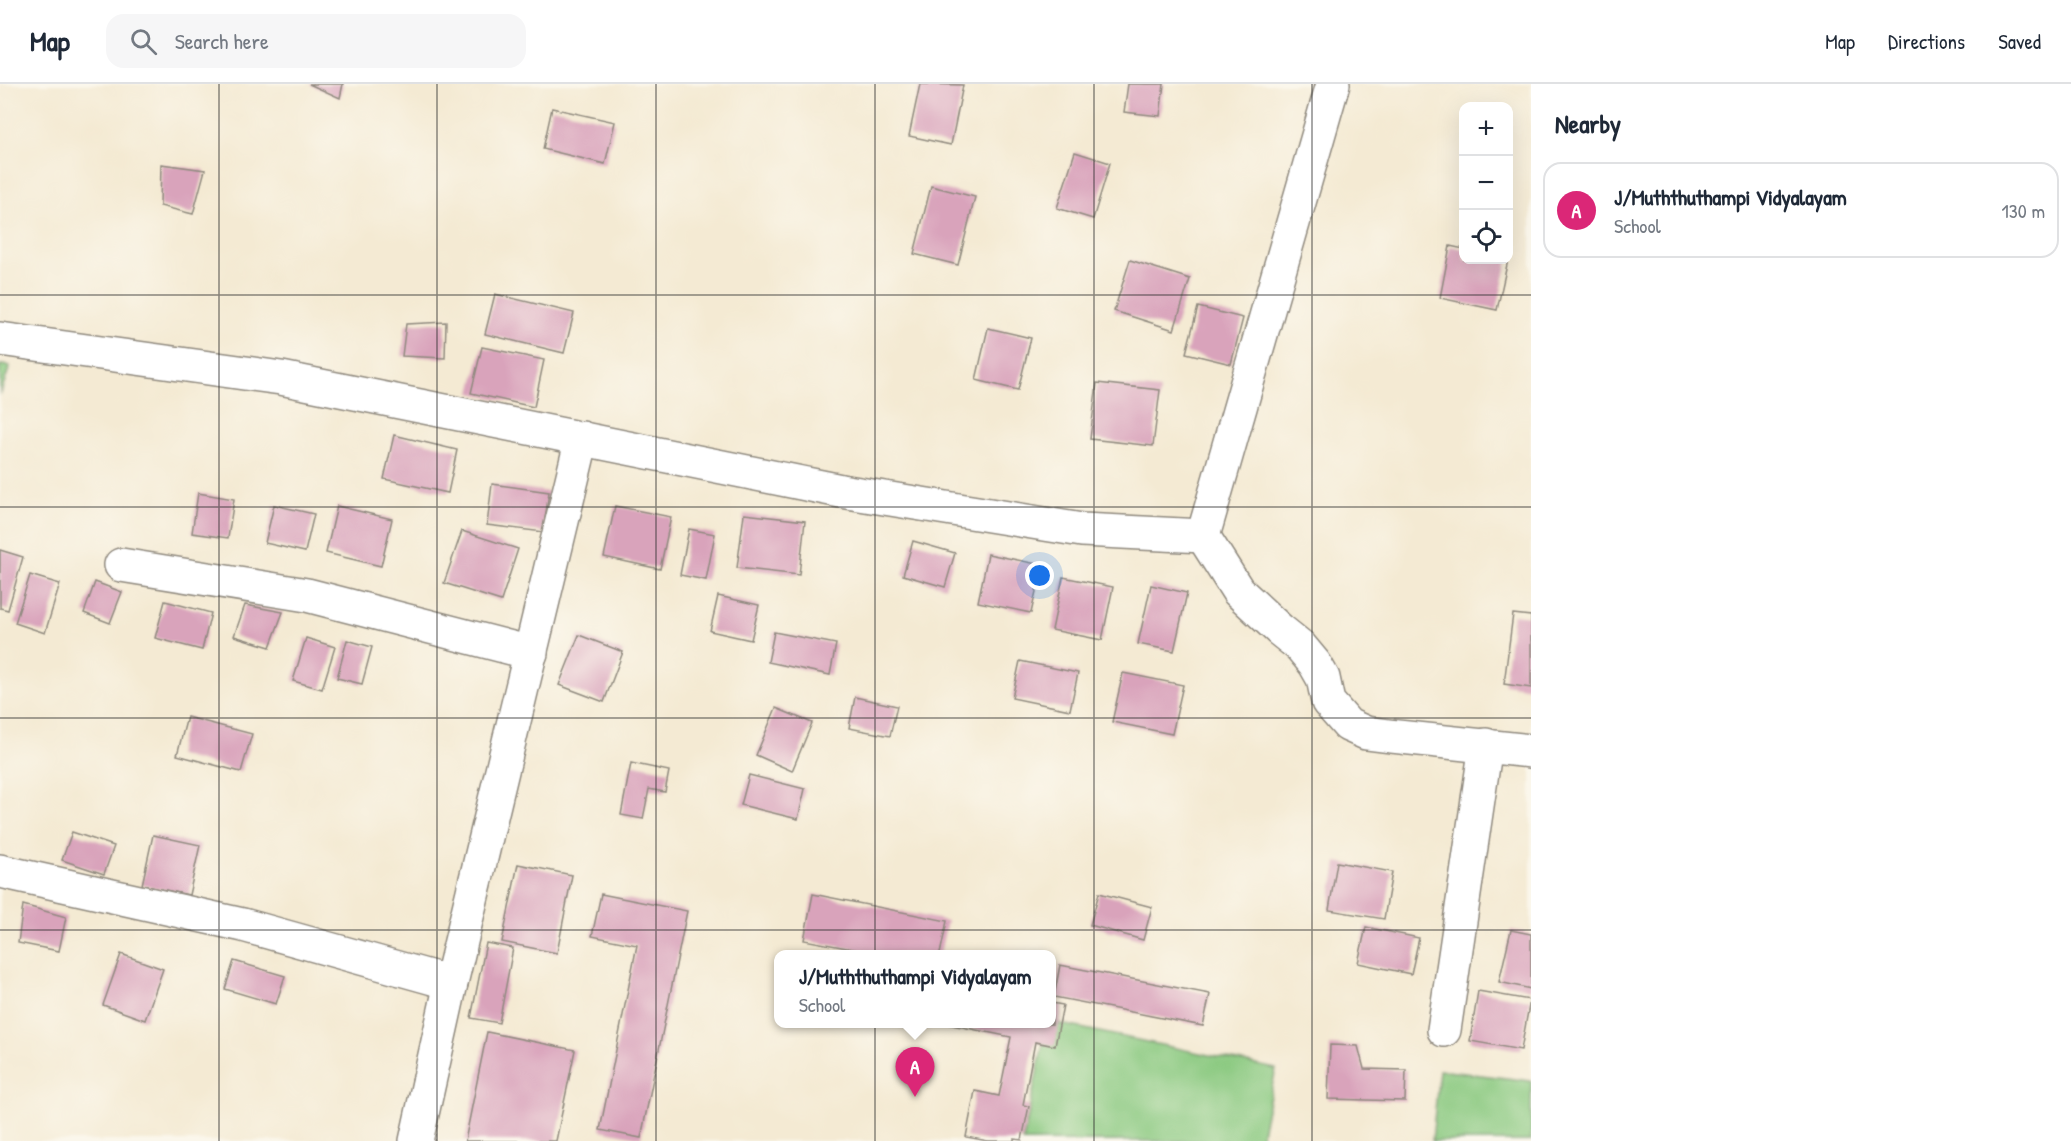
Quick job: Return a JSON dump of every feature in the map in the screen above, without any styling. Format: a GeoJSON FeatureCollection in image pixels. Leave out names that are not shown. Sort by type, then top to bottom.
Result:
{"type":"FeatureCollection","features":[{"type":"Feature","properties":{"kind":"street"},"geometry":{"type":"LineString","coordinates":[[1333,84],[1203,536],[1238,591],[1300,646],[1315,664],[1323,678],[1328,702],[1348,725],[1366,733],[1531,751]]}},
{"type":"Feature","properties":{"kind":"street"},"geometry":{"type":"LineString","coordinates":[[0,339],[281,378],[841,491],[1071,528],[1203,536]]}},
{"type":"Feature","properties":{"kind":"street"},"geometry":{"type":"LineString","coordinates":[[416,1141],[451,983],[582,438]]}},
{"type":"Feature","properties":{"kind":"street"},"geometry":{"type":"LineString","coordinates":[[121,565],[307,595],[531,653]]}},
{"type":"Feature","properties":{"kind":"street"},"geometry":{"type":"LineString","coordinates":[[1444,1030],[1486,745]]}},
{"type":"Feature","properties":{"kind":"street"},"geometry":{"type":"LineString","coordinates":[[0,871],[243,925],[451,983]]}},
{"type":"Feature","properties":{"kind":"green space"},"geometry":{"type":"Polygon","coordinates":[[[0,365],[10,366],[0,395],[0,365]]]}},
{"type":"Feature","properties":{"kind":"green space"},"geometry":{"type":"Polygon","coordinates":[[[1056,1023],[1276,1069],[1260,1141],[1023,1141],[1046,1028],[1056,1028],[1056,1023]]]}},
{"type":"Feature","properties":{"kind":"green space"},"geometry":{"type":"Polygon","coordinates":[[[1439,1070],[1531,1081],[1531,1141],[1432,1141],[1439,1070]]]}},
{"type":"Feature","properties":{"kind":"building"},"geometry":{"type":"Polygon","coordinates":[[[309,84],[343,84],[340,98],[309,84]]]}},
{"type":"Feature","properties":{"kind":"building"},"geometry":{"type":"Polygon","coordinates":[[[920,84],[963,85],[951,145],[909,136],[920,84]]]}},
{"type":"Feature","properties":{"kind":"building"},"geometry":{"type":"Polygon","coordinates":[[[1128,84],[1164,84],[1160,116],[1124,112],[1128,84]]]}},
{"type":"Feature","properties":{"kind":"building"},"geometry":{"type":"Polygon","coordinates":[[[552,108],[615,122],[605,164],[543,149],[552,108]]]}},
{"type":"Feature","properties":{"kind":"building"},"geometry":{"type":"Polygon","coordinates":[[[1075,152],[1110,163],[1093,219],[1057,208],[1075,152]]]}},
{"type":"Feature","properties":{"kind":"building"},"geometry":{"type":"Polygon","coordinates":[[[161,164],[205,170],[193,214],[160,206],[161,164]]]}},
{"type":"Feature","properties":{"kind":"building"},"geometry":{"type":"Polygon","coordinates":[[[931,186],[975,197],[958,265],[914,254],[931,186]]]}},
{"type":"Feature","properties":{"kind":"building"},"geometry":{"type":"Polygon","coordinates":[[[1450,246],[1459,248],[1459,264],[1507,264],[1497,310],[1440,298],[1450,246]]]}},
{"type":"Feature","properties":{"kind":"building"},"geometry":{"type":"Polygon","coordinates":[[[1130,260],[1190,279],[1174,330],[1114,311],[1130,260]]]}},
{"type":"Feature","properties":{"kind":"building"},"geometry":{"type":"Polygon","coordinates":[[[495,294],[574,313],[564,353],[485,334],[495,294]]]}},
{"type":"Feature","properties":{"kind":"building"},"geometry":{"type":"Polygon","coordinates":[[[1198,307],[1243,318],[1231,364],[1186,353],[1198,307]]]}},
{"type":"Feature","properties":{"kind":"building"},"geometry":{"type":"Polygon","coordinates":[[[446,322],[445,358],[402,356],[406,324],[446,322]]]}},
{"type":"Feature","properties":{"kind":"building"},"geometry":{"type":"Polygon","coordinates":[[[988,328],[1031,338],[1018,390],[976,380],[988,328]]]}},
{"type":"Feature","properties":{"kind":"building"},"geometry":{"type":"Polygon","coordinates":[[[482,347],[544,360],[534,407],[471,393],[482,347]]]}},
{"type":"Feature","properties":{"kind":"building"},"geometry":{"type":"Polygon","coordinates":[[[1097,383],[1160,390],[1153,446],[1090,439],[1097,383]]]}},
{"type":"Feature","properties":{"kind":"building"},"geometry":{"type":"Polygon","coordinates":[[[394,435],[457,450],[448,493],[384,479],[394,435]]]}},
{"type":"Feature","properties":{"kind":"building"},"geometry":{"type":"Polygon","coordinates":[[[492,484],[549,492],[543,532],[487,525],[492,484]]]}},
{"type":"Feature","properties":{"kind":"building"},"geometry":{"type":"Polygon","coordinates":[[[198,493],[234,499],[228,538],[192,533],[198,493]]]}},
{"type":"Feature","properties":{"kind":"building"},"geometry":{"type":"Polygon","coordinates":[[[274,505],[314,514],[305,552],[265,543],[274,505]]]}},
{"type":"Feature","properties":{"kind":"building"},"geometry":{"type":"Polygon","coordinates":[[[337,506],[392,519],[381,566],[326,553],[337,506]]]}},
{"type":"Feature","properties":{"kind":"building"},"geometry":{"type":"Polygon","coordinates":[[[615,506],[671,517],[660,569],[604,557],[615,506]]]}},
{"type":"Feature","properties":{"kind":"building"},"geometry":{"type":"Polygon","coordinates":[[[744,514],[805,521],[799,575],[737,568],[744,514]]]}},
{"type":"Feature","properties":{"kind":"building"},"geometry":{"type":"Polygon","coordinates":[[[689,529],[715,534],[706,580],[680,575],[689,529]]]}},
{"type":"Feature","properties":{"kind":"building"},"geometry":{"type":"Polygon","coordinates":[[[462,531],[518,549],[501,601],[444,583],[462,531]]]}},
{"type":"Feature","properties":{"kind":"building"},"geometry":{"type":"Polygon","coordinates":[[[913,541],[955,553],[945,587],[903,575],[913,541]]]}},
{"type":"Feature","properties":{"kind":"building"},"geometry":{"type":"Polygon","coordinates":[[[0,550],[23,557],[8,610],[0,608],[0,550]]]}},
{"type":"Feature","properties":{"kind":"building"},"geometry":{"type":"Polygon","coordinates":[[[988,554],[1042,565],[1031,613],[978,602],[988,554]]]}},
{"type":"Feature","properties":{"kind":"building"},"geometry":{"type":"Polygon","coordinates":[[[30,575],[60,584],[45,633],[15,623],[30,575]]]}},
{"type":"Feature","properties":{"kind":"building"},"geometry":{"type":"Polygon","coordinates":[[[1063,577],[1113,587],[1102,640],[1052,630],[1063,577]]]}},
{"type":"Feature","properties":{"kind":"building"},"geometry":{"type":"Polygon","coordinates":[[[95,582],[122,592],[110,623],[84,613],[95,582]]]}},
{"type":"Feature","properties":{"kind":"building"},"geometry":{"type":"Polygon","coordinates":[[[1151,585],[1187,593],[1174,651],[1138,644],[1151,585]]]}},
{"type":"Feature","properties":{"kind":"building"},"geometry":{"type":"Polygon","coordinates":[[[718,596],[759,605],[751,640],[710,631],[718,596]]]}},
{"type":"Feature","properties":{"kind":"building"},"geometry":{"type":"Polygon","coordinates":[[[165,601],[211,613],[202,650],[155,638],[165,601]]]}},
{"type":"Feature","properties":{"kind":"building"},"geometry":{"type":"Polygon","coordinates":[[[245,605],[283,612],[270,647],[234,636],[245,605]]]}},
{"type":"Feature","properties":{"kind":"building"},"geometry":{"type":"Polygon","coordinates":[[[1513,614],[1531,616],[1531,688],[1504,684],[1513,614]]]}},
{"type":"Feature","properties":{"kind":"building"},"geometry":{"type":"Polygon","coordinates":[[[774,632],[836,644],[830,675],[768,662],[774,632]]]}},
{"type":"Feature","properties":{"kind":"building"},"geometry":{"type":"Polygon","coordinates":[[[579,635],[623,652],[604,702],[559,685],[579,635]]]}},
{"type":"Feature","properties":{"kind":"building"},"geometry":{"type":"Polygon","coordinates":[[[306,638],[335,647],[322,689],[293,681],[306,638]]]}},
{"type":"Feature","properties":{"kind":"building"},"geometry":{"type":"Polygon","coordinates":[[[347,640],[372,647],[362,684],[337,678],[347,640]]]}},
{"type":"Feature","properties":{"kind":"building"},"geometry":{"type":"Polygon","coordinates":[[[1020,661],[1078,673],[1070,710],[1012,698],[1020,661]]]}},
{"type":"Feature","properties":{"kind":"building"},"geometry":{"type":"Polygon","coordinates":[[[1123,673],[1183,685],[1172,734],[1112,722],[1123,673]]]}},
{"type":"Feature","properties":{"kind":"building"},"geometry":{"type":"Polygon","coordinates":[[[855,697],[897,706],[890,736],[849,728],[855,697]]]}},
{"type":"Feature","properties":{"kind":"building"},"geometry":{"type":"Polygon","coordinates":[[[776,708],[812,723],[792,771],[756,755],[776,708]]]}},
{"type":"Feature","properties":{"kind":"building"},"geometry":{"type":"Polygon","coordinates":[[[187,717],[252,734],[241,772],[177,755],[187,717]]]}},
{"type":"Feature","properties":{"kind":"building"},"geometry":{"type":"Polygon","coordinates":[[[631,763],[669,771],[665,792],[649,789],[643,819],[621,815],[631,763]]]}},
{"type":"Feature","properties":{"kind":"building"},"geometry":{"type":"Polygon","coordinates":[[[749,775],[805,789],[798,819],[741,805],[749,775]]]}},
{"type":"Feature","properties":{"kind":"building"},"geometry":{"type":"Polygon","coordinates":[[[72,832],[114,846],[104,874],[62,860],[72,832]]]}},
{"type":"Feature","properties":{"kind":"building"},"geometry":{"type":"Polygon","coordinates":[[[153,835],[200,845],[189,895],[142,885],[153,835]]]}},
{"type":"Feature","properties":{"kind":"building"},"geometry":{"type":"Polygon","coordinates":[[[1337,862],[1392,872],[1384,919],[1329,910],[1337,862]]]}},
{"type":"Feature","properties":{"kind":"building"},"geometry":{"type":"Polygon","coordinates":[[[518,864],[572,875],[557,953],[502,942],[518,864]]]}},
{"type":"Feature","properties":{"kind":"building"},"geometry":{"type":"Polygon","coordinates":[[[1099,893],[1152,907],[1143,940],[1090,925],[1099,893]]]}},
{"type":"Feature","properties":{"kind":"building"},"geometry":{"type":"Polygon","coordinates":[[[601,894],[687,911],[641,1138],[600,1130],[637,945],[592,936],[601,894]]]}},
{"type":"Feature","properties":{"kind":"building"},"geometry":{"type":"Polygon","coordinates":[[[813,894],[947,921],[941,950],[858,950],[804,940],[813,894]]]}},
{"type":"Feature","properties":{"kind":"building"},"geometry":{"type":"Polygon","coordinates":[[[23,905],[66,917],[59,951],[18,943],[23,905]]]}},
{"type":"Feature","properties":{"kind":"building"},"geometry":{"type":"Polygon","coordinates":[[[1366,927],[1419,938],[1411,974],[1358,963],[1366,927]]]}},
{"type":"Feature","properties":{"kind":"building"},"geometry":{"type":"Polygon","coordinates":[[[1511,930],[1531,934],[1531,989],[1499,982],[1511,930]]]}},
{"type":"Feature","properties":{"kind":"building"},"geometry":{"type":"Polygon","coordinates":[[[486,943],[513,948],[499,1023],[471,1018],[486,943]]]}},
{"type":"Feature","properties":{"kind":"building"},"geometry":{"type":"Polygon","coordinates":[[[121,954],[163,969],[145,1020],[103,1005],[121,954]]]}},
{"type":"Feature","properties":{"kind":"building"},"geometry":{"type":"Polygon","coordinates":[[[234,961],[285,976],[276,1004],[225,989],[234,961]]]}},
{"type":"Feature","properties":{"kind":"building"},"geometry":{"type":"Polygon","coordinates":[[[1060,965],[1210,994],[1203,1026],[1056,997],[1060,965]]]}},
{"type":"Feature","properties":{"kind":"building"},"geometry":{"type":"Polygon","coordinates":[[[1478,991],[1530,1000],[1521,1050],[1470,1041],[1478,991]]]}},
{"type":"Feature","properties":{"kind":"building"},"geometry":{"type":"Polygon","coordinates":[[[1056,1004],[1063,1005],[1055,1046],[1035,1042],[1023,1105],[1029,1106],[1022,1140],[988,1141],[966,1137],[975,1091],[999,1096],[1011,1037],[967,1028],[1056,1028],[1056,1004]]]}},
{"type":"Feature","properties":{"kind":"building"},"geometry":{"type":"Polygon","coordinates":[[[487,1032],[575,1050],[556,1141],[465,1141],[487,1032]]]}},
{"type":"Feature","properties":{"kind":"building"},"geometry":{"type":"Polygon","coordinates":[[[1330,1045],[1358,1046],[1364,1069],[1406,1070],[1405,1101],[1328,1099],[1330,1045]]]}},
{"type":"Feature","properties":{"kind":"place","name":"J/Muththuthampi Vidyalayam"},"geometry":{"type":"Point","coordinates":[915,1097]}}]}
